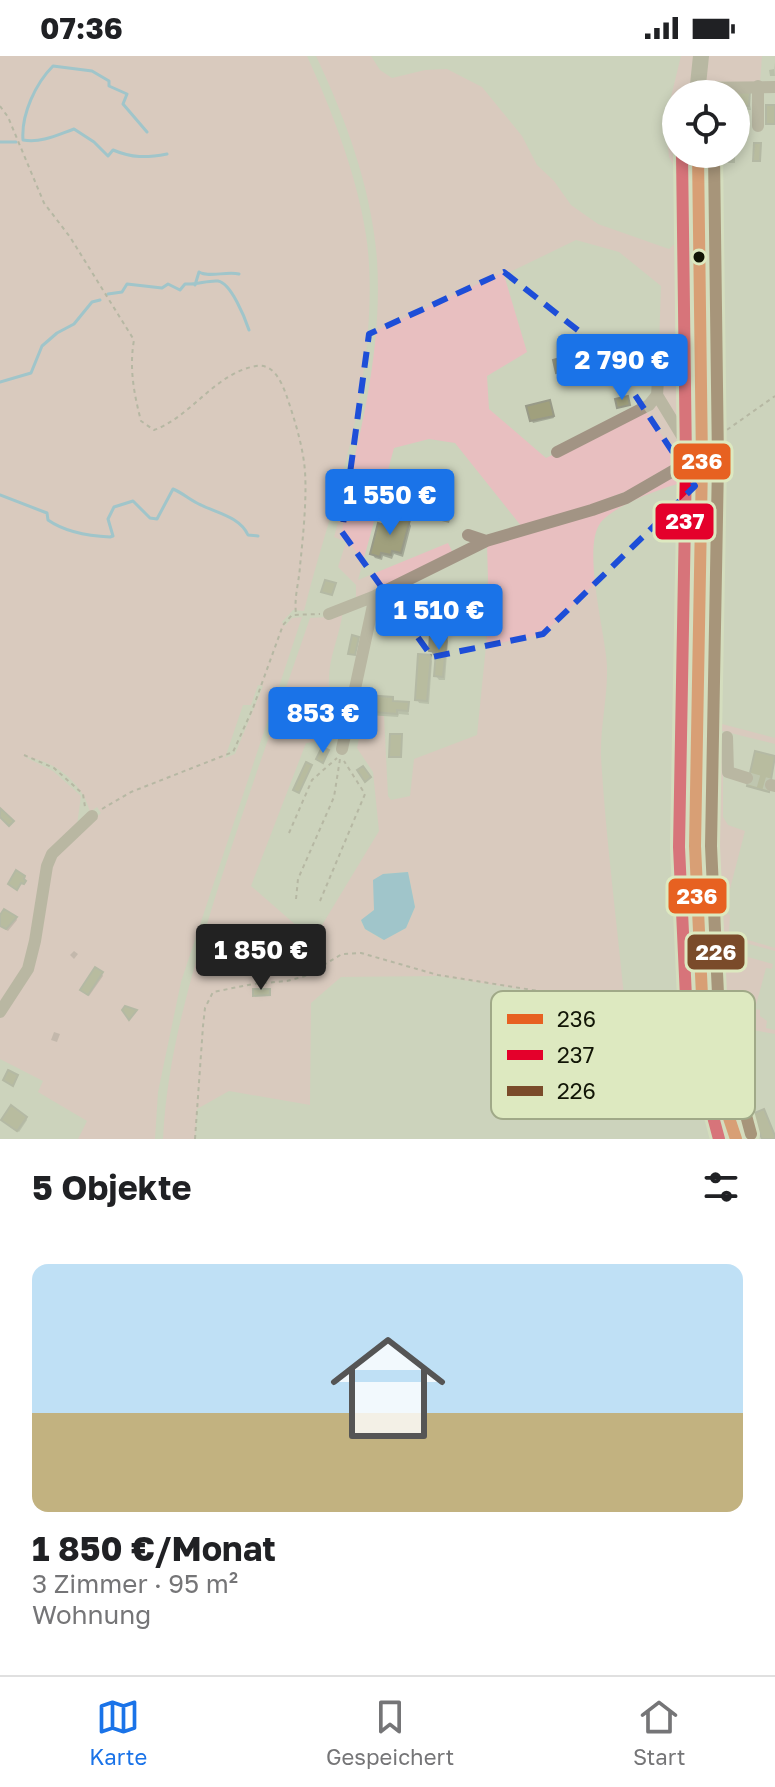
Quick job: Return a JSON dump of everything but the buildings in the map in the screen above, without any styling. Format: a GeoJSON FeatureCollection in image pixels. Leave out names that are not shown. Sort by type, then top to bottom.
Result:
{"type":"FeatureCollection","features":[{"type":"Feature","properties":{"kind":"main road"},"geometry":{"type":"LineString","coordinates":[[698,80],[701,56]]}},
{"type":"Feature","properties":{"kind":"main road"},"geometry":{"type":"LineString","coordinates":[[698,168],[695,846],[702,991]]}},
{"type":"Feature","properties":{"kind":"main road"},"geometry":{"type":"LineString","coordinates":[[732,1119],[736,1139]]}},
{"type":"Feature","properties":{"kind":"street"},"geometry":{"type":"LineString","coordinates":[[758,86],[758,126]]}},
{"type":"Feature","properties":{"kind":"street"},"geometry":{"type":"LineString","coordinates":[[750,87],[775,87]]}},
{"type":"Feature","properties":{"kind":"street"},"geometry":{"type":"LineString","coordinates":[[557,452],[649,405],[657,395],[658,380],[638,361],[619,363]]}},
{"type":"Feature","properties":{"kind":"street"},"geometry":{"type":"LineString","coordinates":[[329,614],[375,596],[486,541],[626,498],[697,459],[657,395]]}},
{"type":"Feature","properties":{"kind":"street"},"geometry":{"type":"LineString","coordinates":[[468,535],[486,541]]}},
{"type":"Feature","properties":{"kind":"street"},"geometry":{"type":"LineString","coordinates":[[341,751],[375,596]]}},
{"type":"Feature","properties":{"kind":"street"},"geometry":{"type":"LineString","coordinates":[[727,737],[728,772],[747,778]]}},
{"type":"Feature","properties":{"kind":"street"},"geometry":{"type":"LineString","coordinates":[[0,1012],[28,969],[47,866],[52,854],[89,818]]}},
{"type":"Feature","properties":{"kind":"path"},"geometry":{"type":"LineString","coordinates":[[0,106],[8,117],[44,203],[70,237],[134,340],[131,358],[141,421],[154,430],[170,424],[197,400],[235,374],[258,365],[271,368],[282,383],[305,464],[300,568],[294,599],[296,614]]}},
{"type":"Feature","properties":{"kind":"path"},"geometry":{"type":"LineString","coordinates":[[697,459],[775,396]]}},
{"type":"Feature","properties":{"kind":"path"},"geometry":{"type":"LineString","coordinates":[[24,755],[54,768],[83,794],[89,818],[131,792],[233,752],[253,708],[283,625],[296,614],[329,614]]}},
{"type":"Feature","properties":{"kind":"path"},"geometry":{"type":"LineString","coordinates":[[289,833],[312,780],[341,751]]}},
{"type":"Feature","properties":{"kind":"path"},"geometry":{"type":"LineString","coordinates":[[296,899],[298,879],[334,797],[341,751]]}},
{"type":"Feature","properties":{"kind":"path"},"geometry":{"type":"LineString","coordinates":[[320,901],[365,794],[341,751]]}},
{"type":"Feature","properties":{"kind":"path"},"geometry":{"type":"LineString","coordinates":[[195,1139],[205,1008],[213,992],[287,981],[305,976],[342,954],[361,953],[438,975],[539,991]]}},
{"type":"Feature","properties":{"kind":"highlighted area"},"geometry":{"type":"Polygon","coordinates":[[[504,272],[608,354],[695,486],[543,634],[432,657],[342,532],[369,334],[504,272]]]}},
{"type":"Feature","properties":{"kind":"shaded area"},"geometry":{"type":"Polygon","coordinates":[[[0,56],[307,56],[342,144],[362,212],[370,276],[365,364],[347,457],[304,611],[293,610],[282,622],[285,626],[292,618],[302,617],[181,982],[158,1092],[155,1139],[78,1139],[87,1121],[38,1092],[43,1081],[0,1059],[0,1017],[30,971],[48,869],[76,832],[101,813],[97,807],[90,812],[81,792],[57,768],[25,757],[53,771],[81,796],[77,825],[49,854],[26,968],[0,1008],[0,56]],[[258,685],[251,705],[243,705],[225,758],[235,754],[263,686],[258,685]]]}},
{"type":"Feature","properties":{"kind":"shaded area"},"geometry":{"type":"Polygon","coordinates":[[[316,56],[371,56],[380,70],[392,78],[425,70],[447,69],[482,87],[522,136],[537,165],[554,181],[571,205],[598,224],[669,249],[682,237],[685,200],[682,183],[674,168],[692,168],[692,253],[688,254],[692,263],[695,437],[692,441],[687,440],[661,391],[658,373],[661,286],[619,252],[576,240],[504,275],[527,352],[487,376],[489,409],[546,458],[649,409],[656,401],[678,438],[678,461],[621,495],[522,527],[455,443],[429,439],[394,448],[358,580],[448,543],[453,553],[356,602],[356,585],[338,567],[346,542],[334,537],[367,400],[376,330],[377,260],[370,207],[356,155],[316,56]]]}},
{"type":"Feature","properties":{"kind":"shaded area"},"geometry":{"type":"Polygon","coordinates":[[[681,56],[694,56],[692,80],[675,80],[681,56]]]}},
{"type":"Feature","properties":{"kind":"shaded area"},"geometry":{"type":"Polygon","coordinates":[[[704,56],[762,56],[760,83],[750,83],[750,80],[703,80],[704,56]]]}},
{"type":"Feature","properties":{"kind":"shaded area"},"geometry":{"type":"Polygon","coordinates":[[[713,444],[713,716],[722,724],[775,738],[775,744],[710,728],[707,720],[708,448],[713,444]]]}},
{"type":"Feature","properties":{"kind":"shaded area"},"geometry":{"type":"Polygon","coordinates":[[[675,473],[689,473],[696,484],[688,886],[695,991],[690,991],[686,939],[683,815],[691,504],[687,490],[677,484],[636,499],[607,516],[595,534],[593,551],[607,666],[601,746],[603,788],[623,991],[532,991],[438,976],[341,977],[311,1003],[310,1105],[229,1091],[197,1109],[195,1139],[163,1139],[169,1078],[196,960],[310,618],[328,617],[343,611],[329,676],[333,700],[340,713],[334,739],[306,743],[251,886],[313,940],[379,831],[373,772],[357,748],[364,715],[384,716],[388,796],[391,800],[410,796],[414,759],[477,735],[489,616],[487,544],[675,473]],[[408,872],[383,874],[374,910],[361,921],[365,929],[383,940],[406,928],[415,907],[408,872]]]}},
{"type":"Feature","properties":{"kind":"shaded area"},"geometry":{"type":"Polygon","coordinates":[[[712,741],[723,742],[723,817],[728,825],[745,831],[724,912],[730,915],[729,931],[735,936],[775,948],[775,951],[712,934],[708,928],[705,844],[707,751],[712,741]]]}},
{"type":"Feature","properties":{"kind":"shaded area"},"geometry":{"type":"Polygon","coordinates":[[[737,954],[773,964],[772,969],[766,968],[755,1009],[755,991],[711,991],[712,979],[719,962],[724,956],[736,958],[737,954]]]}},
{"type":"Feature","properties":{"kind":"shaded area"},"geometry":{"type":"Polygon","coordinates":[[[755,1009],[760,1010],[760,1016],[767,1021],[766,1028],[775,1030],[775,1034],[755,1030],[755,1009]]]}},
{"type":"Feature","properties":{"kind":"shaded area"},"geometry":{"type":"Polygon","coordinates":[[[713,1119],[721,1119],[728,1139],[714,1139],[713,1119]]]}},
{"type":"Feature","properties":{"kind":"water"},"geometry":{"type":"Polygon","coordinates":[[[408,872],[415,907],[406,928],[384,940],[365,929],[361,920],[374,910],[373,880],[383,874],[408,872]]]}},
{"type":"Feature","properties":{"kind":"waterway"},"geometry":{"type":"LineString","coordinates":[[147,132],[123,104],[127,94],[109,86],[109,81],[92,71],[53,66],[31,100],[24,120],[23,140],[43,139],[74,129],[108,156],[113,150],[139,156],[167,154]]}},
{"type":"Feature","properties":{"kind":"waterway"},"geometry":{"type":"LineString","coordinates":[[0,142],[16,142]]}},
{"type":"Feature","properties":{"kind":"waterway"},"geometry":{"type":"LineString","coordinates":[[195,285],[199,272],[239,274]]}},
{"type":"Feature","properties":{"kind":"waterway"},"geometry":{"type":"LineString","coordinates":[[108,294],[122,292],[127,284],[162,288],[168,284],[180,290],[185,284],[218,281],[232,294],[249,330]]}},
{"type":"Feature","properties":{"kind":"waterway"},"geometry":{"type":"LineString","coordinates":[[0,382],[31,373],[42,346],[74,324],[92,302],[100,300]]}},
{"type":"Feature","properties":{"kind":"waterway"},"geometry":{"type":"LineString","coordinates":[[0,495],[47,513],[48,520],[62,528],[110,537],[113,536],[108,519],[114,507],[133,501],[150,518],[157,519],[173,489],[234,520],[248,535],[258,536]]}},
{"type":"Feature","properties":{"kind":"tunnel"},"geometry":{"type":"LineString","coordinates":[[747,778],[771,785]]}},
{"type":"Feature","properties":{"kind":"transit line","name":"237"},"geometry":{"type":"LineString","coordinates":[[682,168],[686,463],[679,847],[686,991]]}},
{"type":"Feature","properties":{"kind":"transit line","name":"236"},"geometry":{"type":"LineString","coordinates":[[698,168],[702,463],[695,846],[702,991]]}},
{"type":"Feature","properties":{"kind":"transit line","name":"226"},"geometry":{"type":"LineString","coordinates":[[714,168],[718,463],[711,846],[718,991]]}},
{"type":"Feature","properties":{"kind":"transit line","name":"237"},"geometry":{"type":"LineString","coordinates":[[714,1119],[719,1139]]}},
{"type":"Feature","properties":{"kind":"transit line","name":"236"},"geometry":{"type":"LineString","coordinates":[[729,1119],[736,1139]]}},
{"type":"Feature","properties":{"kind":"transit line","name":"226"},"geometry":{"type":"LineString","coordinates":[[747,1119],[751,1134]]}}]}
